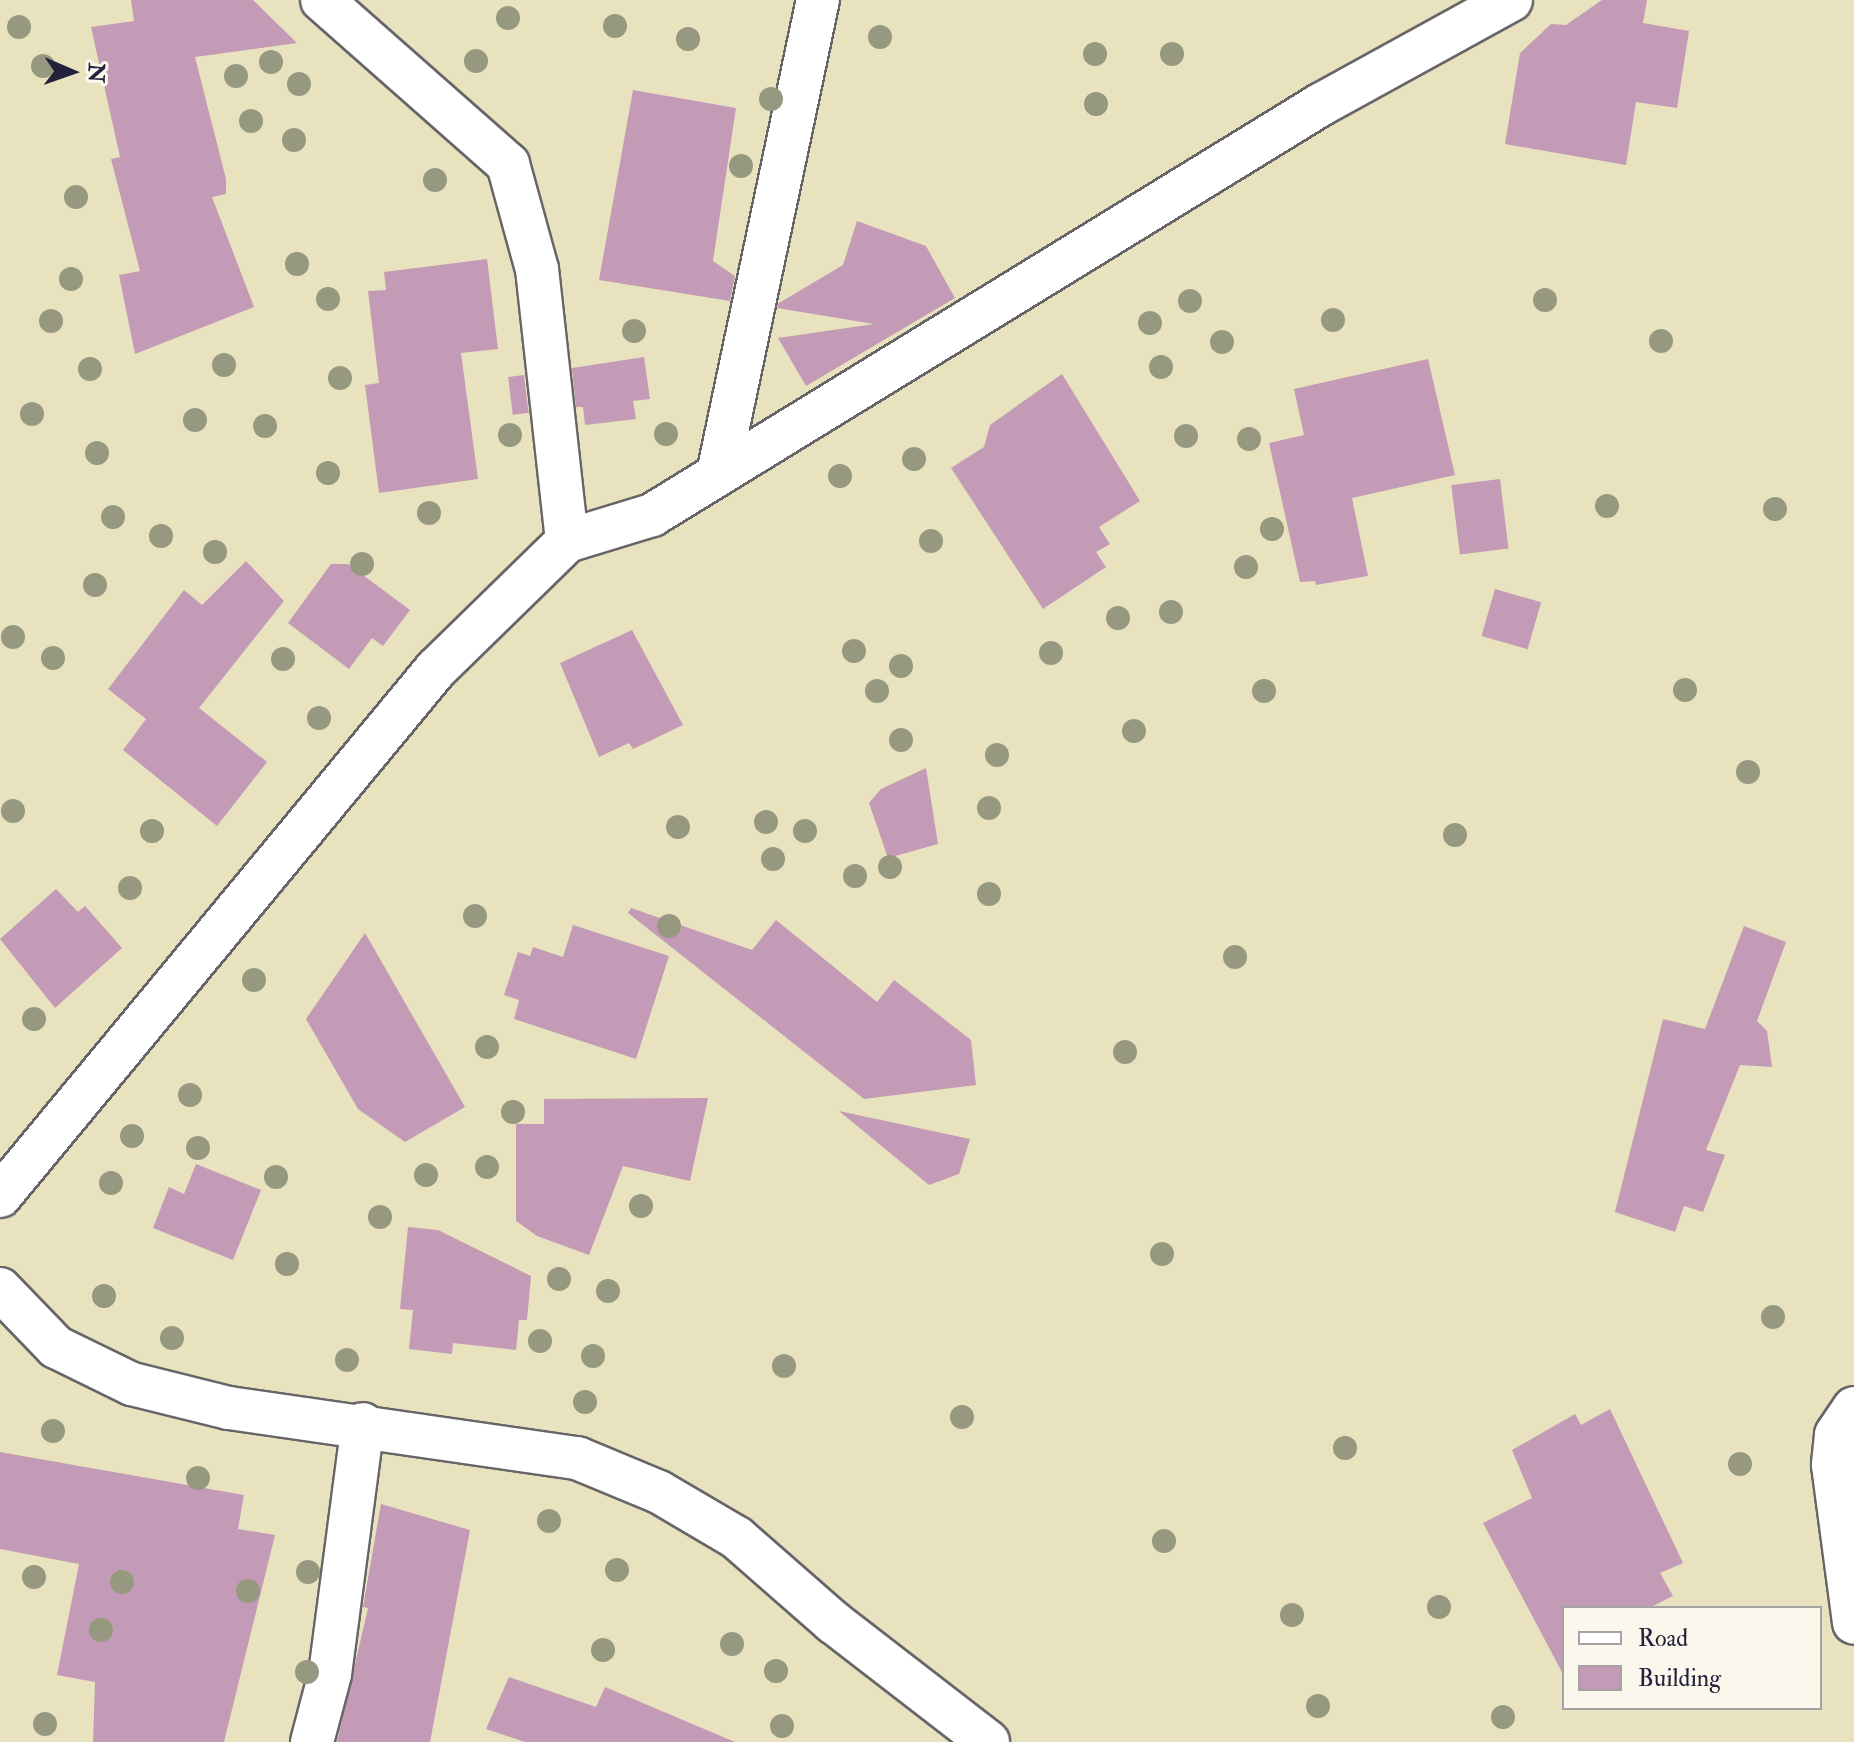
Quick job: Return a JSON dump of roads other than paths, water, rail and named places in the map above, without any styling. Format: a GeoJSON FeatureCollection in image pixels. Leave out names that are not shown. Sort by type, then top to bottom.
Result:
{"type":"FeatureCollection","features":[{"type":"Feature","properties":{"kind":"street"},"geometry":{"type":"LineString","coordinates":[[322,0],[508,164],[537,269],[567,541]]}},
{"type":"Feature","properties":{"kind":"street"},"geometry":{"type":"LineString","coordinates":[[718,474],[818,0]]}},
{"type":"Feature","properties":{"kind":"street"},"geometry":{"type":"LineString","coordinates":[[0,1196],[436,669],[567,541],[652,515],[1320,105],[1511,0]]}},
{"type":"Feature","properties":{"kind":"street"},"geometry":{"type":"LineString","coordinates":[[0,1289],[56,1347],[132,1384],[229,1408],[363,1424],[577,1458],[659,1492],[737,1538],[833,1622],[988,1742]]}},
{"type":"Feature","properties":{"kind":"street"},"geometry":{"type":"LineString","coordinates":[[1854,1408],[1836,1435],[1833,1465],[1854,1623]]}},
{"type":"Feature","properties":{"kind":"street"},"geometry":{"type":"LineString","coordinates":[[312,1742],[330,1674],[363,1424]]}}]}
